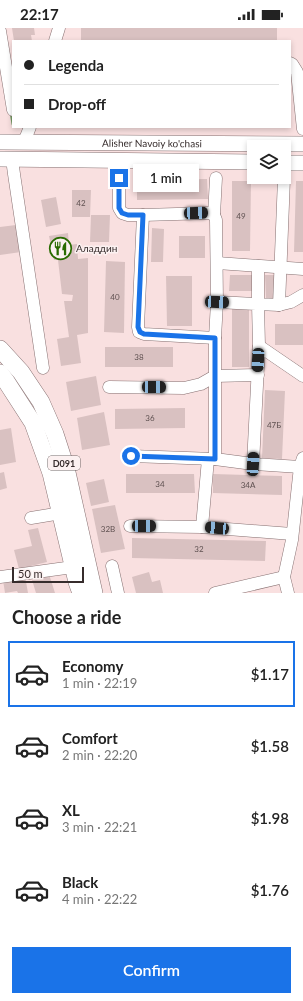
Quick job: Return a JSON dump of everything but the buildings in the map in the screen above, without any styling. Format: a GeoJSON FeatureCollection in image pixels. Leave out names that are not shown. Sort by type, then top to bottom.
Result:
{"type":"FeatureCollection","features":[{"type":"Feature","properties":{"kind":"highway","name":"D091"},"geometry":{"type":"LineString","coordinates":[[0,349],[21,372],[41,402],[55,434],[66,468],[94,593]]}},
{"type":"Feature","properties":{"kind":"highway","name":"D091"},"geometry":{"type":"LineString","coordinates":[[2,380],[33,422],[51,473],[73,567],[81,593]]}},
{"type":"Feature","properties":{"kind":"main road","name":"Alisher Navoiy ko'chasi"},"geometry":{"type":"LineString","coordinates":[[0,142],[303,144]]}},
{"type":"Feature","properties":{"kind":"main road"},"geometry":{"type":"LineString","coordinates":[[6,159],[247,162]]}},
{"type":"Feature","properties":{"kind":"main road"},"geometry":{"type":"LineString","coordinates":[[291,163],[303,163]]}},
{"type":"Feature","properties":{"kind":"street"},"geometry":{"type":"LineString","coordinates":[[55,40],[59,28]]}},
{"type":"Feature","properties":{"kind":"street"},"geometry":{"type":"LineString","coordinates":[[0,31],[12,104]]}},
{"type":"Feature","properties":{"kind":"street"},"geometry":{"type":"LineString","coordinates":[[291,64],[296,72],[303,129]]}},
{"type":"Feature","properties":{"kind":"street"},"geometry":{"type":"LineString","coordinates":[[24,142],[30,128]]}},
{"type":"Feature","properties":{"kind":"street"},"geometry":{"type":"LineString","coordinates":[[6,159],[14,174],[43,368]]}},
{"type":"Feature","properties":{"kind":"street"},"geometry":{"type":"LineString","coordinates":[[119,160],[119,208],[122,213],[128,215],[210,213],[214,215]]}},
{"type":"Feature","properties":{"kind":"street"},"geometry":{"type":"LineString","coordinates":[[202,527],[212,459],[217,302],[216,220],[214,215],[216,178]]}},
{"type":"Feature","properties":{"kind":"street"},"geometry":{"type":"LineString","coordinates":[[278,305],[284,184]]}},
{"type":"Feature","properties":{"kind":"street"},"geometry":{"type":"LineString","coordinates":[[143,215],[138,327],[140,332],[144,334],[215,338]]}},
{"type":"Feature","properties":{"kind":"street"},"geometry":{"type":"LineString","coordinates":[[217,263],[303,270]]}},
{"type":"Feature","properties":{"kind":"street"},"geometry":{"type":"LineString","coordinates":[[253,464],[259,346],[258,266]]}},
{"type":"Feature","properties":{"kind":"street"},"geometry":{"type":"LineString","coordinates":[[217,302],[278,305],[291,302],[303,295]]}},
{"type":"Feature","properties":{"kind":"street"},"geometry":{"type":"LineString","coordinates":[[259,346],[303,376]]}},
{"type":"Feature","properties":{"kind":"street"},"geometry":{"type":"LineString","coordinates":[[109,386],[184,388],[201,384],[215,376],[258,375]]}},
{"type":"Feature","properties":{"kind":"street"},"geometry":{"type":"LineString","coordinates":[[131,456],[212,459],[253,464],[302,462],[292,540],[284,577],[288,593]]}},
{"type":"Feature","properties":{"kind":"street"},"geometry":{"type":"LineString","coordinates":[[32,518],[60,513]]}},
{"type":"Feature","properties":{"kind":"street"},"geometry":{"type":"LineString","coordinates":[[130,526],[202,527],[292,534]]}},
{"type":"Feature","properties":{"kind":"street"},"geometry":{"type":"LineString","coordinates":[[112,566],[118,593]]}},
{"type":"Feature","properties":{"kind":"street"},"geometry":{"type":"LineString","coordinates":[[0,576],[73,567]]}},
{"type":"Feature","properties":{"kind":"street"},"geometry":{"type":"LineString","coordinates":[[215,593],[284,577]]}},
{"type":"Feature","properties":{"kind":"waterway"},"geometry":{"type":"LineString","coordinates":[[11,112],[12,118]]}},
{"type":"Feature","properties":{"kind":"place","name":"Аладдин"},"geometry":{"type":"Point","coordinates":[61,248]}},
{"type":"Feature","properties":{"kind":"route"},"geometry":{"type":"LineString","coordinates":[[119,178],[119,208],[122,213],[128,215],[143,215],[138,327],[140,332],[144,334],[215,338],[215,459],[131,456]]}}]}
